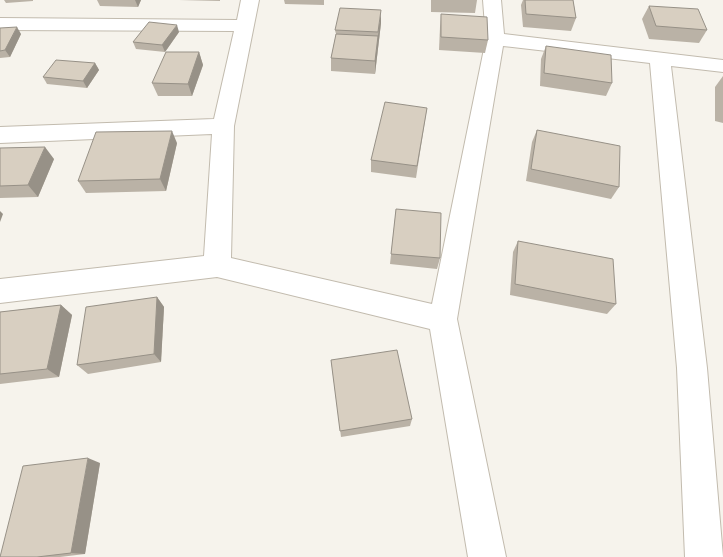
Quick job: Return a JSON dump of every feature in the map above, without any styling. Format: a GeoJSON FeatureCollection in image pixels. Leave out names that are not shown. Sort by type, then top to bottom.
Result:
{"type":"FeatureCollection","features":[{"type":"Feature","properties":{"kind":"street"},"geometry":{"type":"LineString","coordinates":[[217,266],[224,126],[250,0]]}},
{"type":"Feature","properties":{"kind":"street"},"geometry":{"type":"LineString","coordinates":[[487,557],[443,319],[495,39],[492,0]]}},
{"type":"Feature","properties":{"kind":"street"},"geometry":{"type":"LineString","coordinates":[[0,24],[244,26]]}},
{"type":"Feature","properties":{"kind":"street"},"geometry":{"type":"LineString","coordinates":[[495,39],[723,66]]}},
{"type":"Feature","properties":{"kind":"street"},"geometry":{"type":"LineString","coordinates":[[660,60],[692,368],[704,557]]}},
{"type":"Feature","properties":{"kind":"street"},"geometry":{"type":"LineString","coordinates":[[0,135],[224,126]]}},
{"type":"Feature","properties":{"kind":"street"},"geometry":{"type":"LineString","coordinates":[[0,290],[217,266],[443,319]]}},
{"type":"Feature","properties":{"kind":"building"},"geometry":{"type":"Polygon","coordinates":[[[525,0],[573,0],[576,18],[526,14],[525,0]]]}},
{"type":"Feature","properties":{"kind":"building"},"geometry":{"type":"Polygon","coordinates":[[[649,6],[698,9],[707,30],[656,26],[649,6]]]}},
{"type":"Feature","properties":{"kind":"building"},"geometry":{"type":"Polygon","coordinates":[[[340,8],[381,10],[378,32],[335,30],[340,8]]]}},
{"type":"Feature","properties":{"kind":"building"},"geometry":{"type":"Polygon","coordinates":[[[441,14],[487,17],[488,40],[441,37],[441,14]]]}},
{"type":"Feature","properties":{"kind":"building"},"geometry":{"type":"Polygon","coordinates":[[[149,22],[177,25],[162,45],[133,42],[149,22]]]}},
{"type":"Feature","properties":{"kind":"building"},"geometry":{"type":"Polygon","coordinates":[[[17,27],[5,50],[0,51],[0,28],[17,27]]]}},
{"type":"Feature","properties":{"kind":"building"},"geometry":{"type":"Polygon","coordinates":[[[336,34],[378,36],[375,61],[331,58],[336,34]]]}},
{"type":"Feature","properties":{"kind":"building"},"geometry":{"type":"Polygon","coordinates":[[[546,46],[611,55],[612,83],[544,73],[546,46]]]}},
{"type":"Feature","properties":{"kind":"building"},"geometry":{"type":"Polygon","coordinates":[[[166,52],[199,52],[188,84],[152,83],[166,52]]]}},
{"type":"Feature","properties":{"kind":"building"},"geometry":{"type":"Polygon","coordinates":[[[56,60],[95,63],[83,81],[43,77],[56,60]]]}},
{"type":"Feature","properties":{"kind":"building"},"geometry":{"type":"Polygon","coordinates":[[[385,102],[427,108],[417,166],[371,160],[385,102]]]}},
{"type":"Feature","properties":{"kind":"building"},"geometry":{"type":"Polygon","coordinates":[[[537,130],[620,146],[619,187],[531,169],[537,130]]]}},
{"type":"Feature","properties":{"kind":"building"},"geometry":{"type":"Polygon","coordinates":[[[172,131],[160,179],[78,181],[96,132],[172,131]]]}},
{"type":"Feature","properties":{"kind":"building"},"geometry":{"type":"Polygon","coordinates":[[[45,147],[28,185],[0,186],[0,148],[45,147]]]}},
{"type":"Feature","properties":{"kind":"building"},"geometry":{"type":"Polygon","coordinates":[[[396,209],[441,213],[440,258],[391,254],[396,209]]]}},
{"type":"Feature","properties":{"kind":"building"},"geometry":{"type":"Polygon","coordinates":[[[518,241],[613,259],[616,304],[515,284],[518,241]]]}},
{"type":"Feature","properties":{"kind":"building"},"geometry":{"type":"Polygon","coordinates":[[[157,297],[154,354],[77,365],[86,307],[157,297]]]}},
{"type":"Feature","properties":{"kind":"building"},"geometry":{"type":"Polygon","coordinates":[[[61,305],[47,369],[0,374],[0,312],[61,305]]]}},
{"type":"Feature","properties":{"kind":"building"},"geometry":{"type":"Polygon","coordinates":[[[397,350],[412,419],[340,431],[331,360],[397,350]]]}},
{"type":"Feature","properties":{"kind":"building"},"geometry":{"type":"Polygon","coordinates":[[[88,458],[71,553],[37,557],[0,557],[23,466],[88,458]]]}}]}
